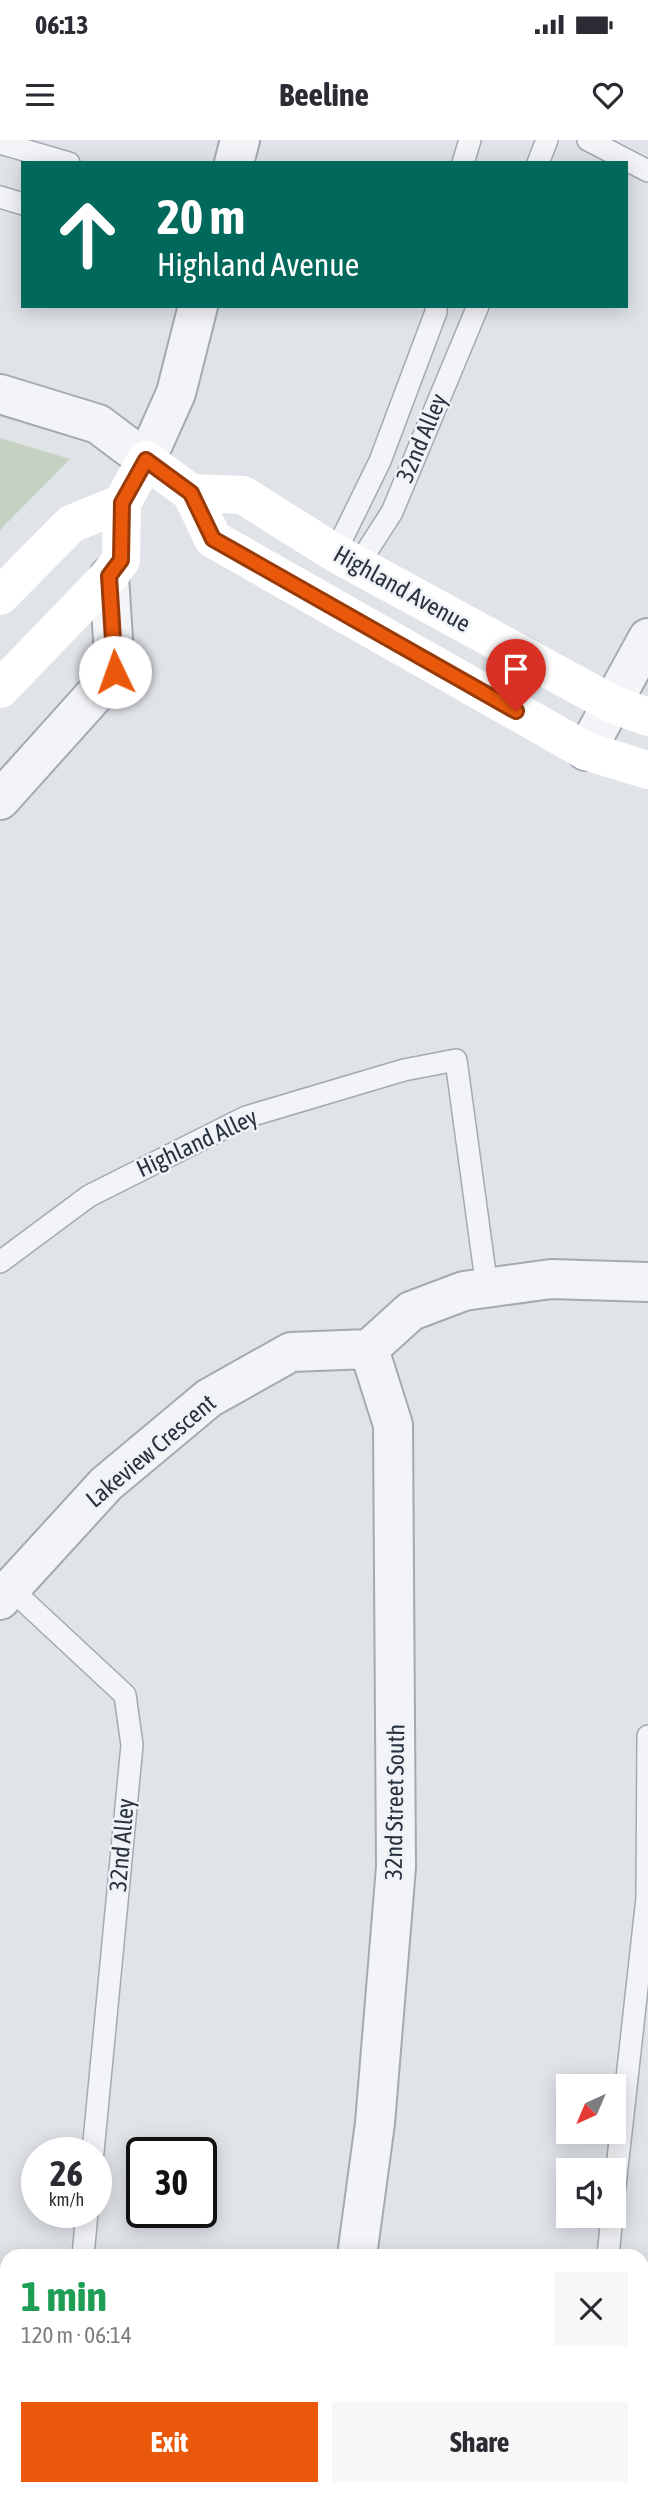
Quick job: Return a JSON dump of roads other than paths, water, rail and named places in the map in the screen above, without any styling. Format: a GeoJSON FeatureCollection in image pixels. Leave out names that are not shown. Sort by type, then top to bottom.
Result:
{"type":"FeatureCollection","features":[{"type":"Feature","properties":{"kind":"street"},"geometry":{"type":"LineString","coordinates":[[235,161],[240,140]]}},
{"type":"Feature","properties":{"kind":"street"},"geometry":{"type":"LineString","coordinates":[[0,689],[109,576],[121,560],[122,503],[146,460],[176,393],[197,308]]}},
{"type":"Feature","properties":{"kind":"street"},"geometry":{"type":"LineString","coordinates":[[0,394],[98,425],[146,460]]}},
{"type":"Feature","properties":{"kind":"street","name":"Highland Avenue"},"geometry":{"type":"LineString","coordinates":[[146,460],[191,493],[213,539],[586,751],[648,770]]}},
{"type":"Feature","properties":{"kind":"street","name":"Highland Avenue"},"geometry":{"type":"LineString","coordinates":[[191,493],[243,495],[346,559],[612,704],[648,717]]}},
{"type":"Feature","properties":{"kind":"street"},"geometry":{"type":"LineString","coordinates":[[0,596],[71,524],[122,503]]}},
{"type":"Feature","properties":{"kind":"street"},"geometry":{"type":"LineString","coordinates":[[0,800],[115,672],[109,576]]}},
{"type":"Feature","properties":{"kind":"street"},"geometry":{"type":"LineString","coordinates":[[586,751],[648,638]]}},
{"type":"Feature","properties":{"kind":"street"},"geometry":{"type":"LineString","coordinates":[[369,1349],[411,1311],[464,1291],[551,1279],[648,1282]]}},
{"type":"Feature","properties":{"kind":"street","name":"Lakeview Crescent"},"geometry":{"type":"LineString","coordinates":[[5,1594],[106,1485],[209,1398],[291,1352],[369,1349]]}},
{"type":"Feature","properties":{"kind":"street","name":"32nd Street South"},"geometry":{"type":"LineString","coordinates":[[358,2249],[375,2123],[396,1867],[393,1425],[369,1349]]}},
{"type":"Feature","properties":{"kind":"lane"},"geometry":{"type":"LineString","coordinates":[[464,161],[470,140]]}},
{"type":"Feature","properties":{"kind":"lane"},"geometry":{"type":"LineString","coordinates":[[539,161],[547,140]]}},
{"type":"Feature","properties":{"kind":"lane"},"geometry":{"type":"LineString","coordinates":[[588,140],[648,171]]}},
{"type":"Feature","properties":{"kind":"lane"},"geometry":{"type":"LineString","coordinates":[[0,143],[62,161]]}},
{"type":"Feature","properties":{"kind":"lane"},"geometry":{"type":"LineString","coordinates":[[0,197],[21,203]]}},
{"type":"Feature","properties":{"kind":"lane"},"geometry":{"type":"LineString","coordinates":[[346,559],[436,308]]}},
{"type":"Feature","properties":{"kind":"lane","name":"32nd Alley"},"geometry":{"type":"LineString","coordinates":[[346,559],[392,512],[477,308]]}},
{"type":"Feature","properties":{"kind":"lane","name":"Highland Alley"},"geometry":{"type":"LineString","coordinates":[[0,1262],[89,1196],[246,1116],[404,1070],[456,1060],[487,1288]]}},
{"type":"Feature","properties":{"kind":"lane","name":"32nd Alley"},"geometry":{"type":"LineString","coordinates":[[5,1594],[125,1695],[132,1745],[94,2137]]}},
{"type":"Feature","properties":{"kind":"lane"},"geometry":{"type":"LineString","coordinates":[[618,2158],[647,1898],[648,1736]]}},
{"type":"Feature","properties":{"kind":"lane"},"geometry":{"type":"LineString","coordinates":[[84,2249],[86,2228]]}},
{"type":"Feature","properties":{"kind":"lane"},"geometry":{"type":"LineString","coordinates":[[609,2249],[611,2228]]}}]}
